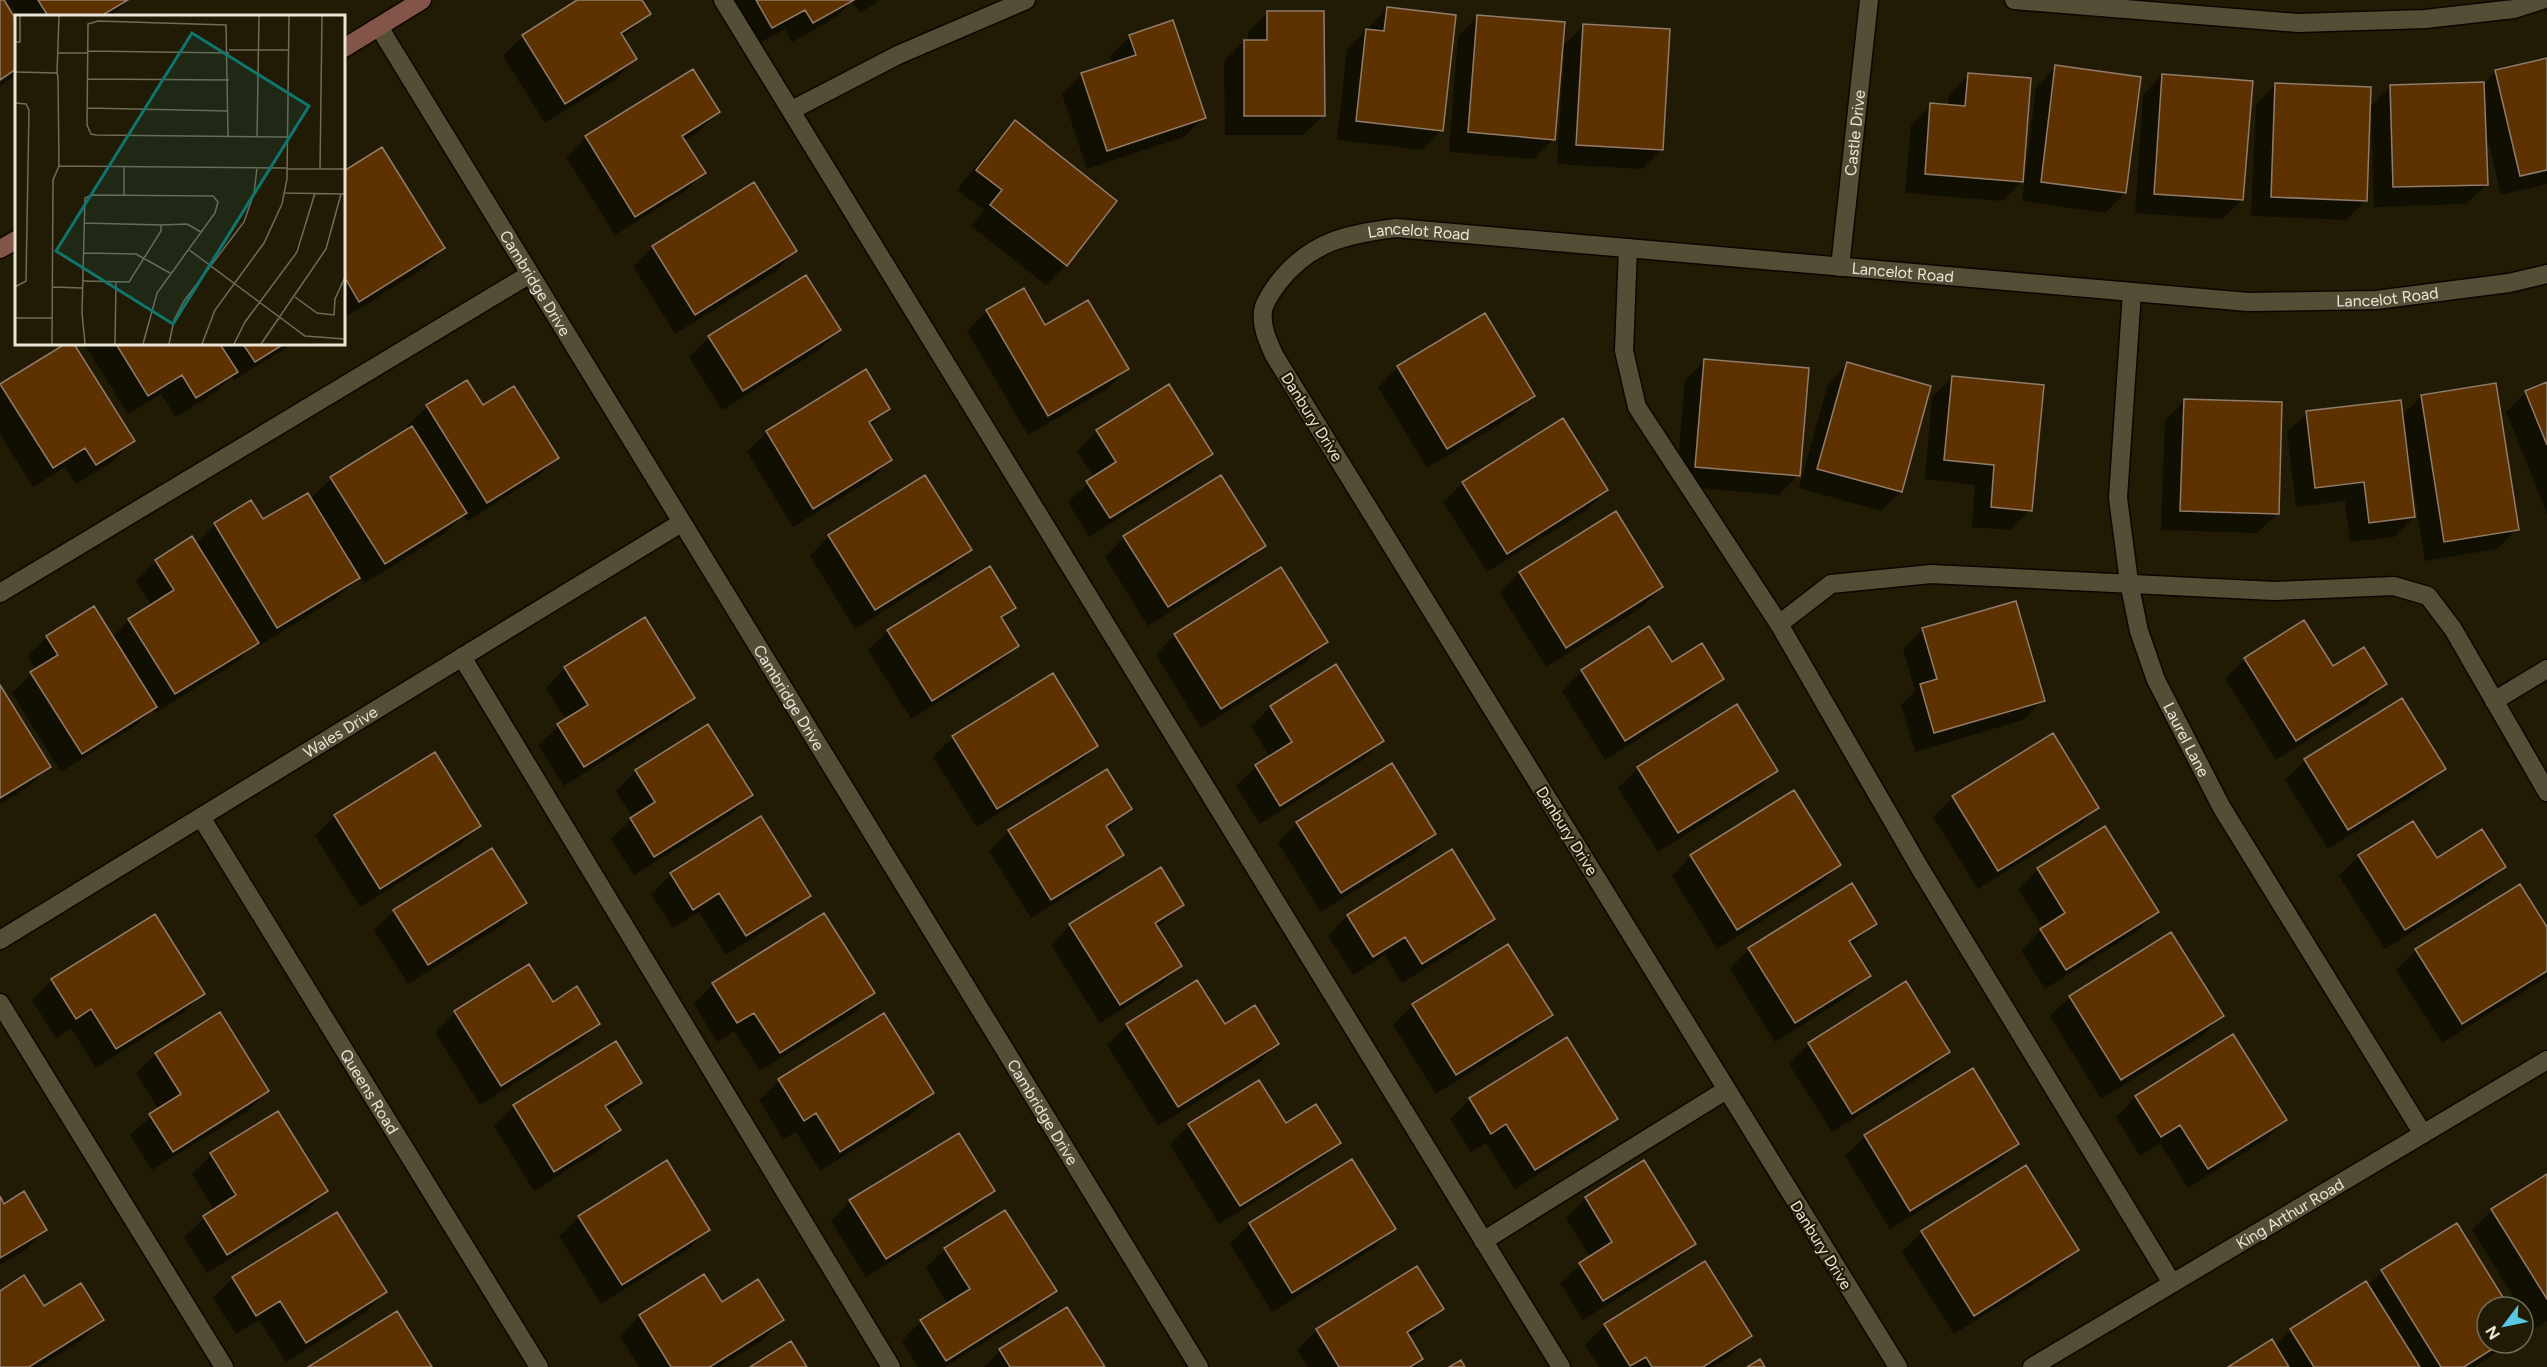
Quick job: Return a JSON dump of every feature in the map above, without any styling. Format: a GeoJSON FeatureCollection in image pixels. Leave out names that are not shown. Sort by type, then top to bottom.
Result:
{"type":"FeatureCollection","features":[{"type":"Feature","properties":{"kind":"street"},"geometry":{"type":"LineString","coordinates":[[345,47],[422,0]]}},
{"type":"Feature","properties":{"kind":"street"},"geometry":{"type":"LineString","coordinates":[[723,0],[1193,762],[1561,1367]]}},
{"type":"Feature","properties":{"kind":"street"},"geometry":{"type":"LineString","coordinates":[[792,110],[898,55],[1026,0]]}},
{"type":"Feature","properties":{"kind":"street","name":"Castle Drive"},"geometry":{"type":"LineString","coordinates":[[1840,267],[1869,0]]}},
{"type":"Feature","properties":{"kind":"street"},"geometry":{"type":"LineString","coordinates":[[2014,0],[2298,23],[2425,18],[2514,9],[2542,0]]}},
{"type":"Feature","properties":{"kind":"street","name":"Cambridge Drive"},"geometry":{"type":"LineString","coordinates":[[379,27],[1199,1367]]}},
{"type":"Feature","properties":{"kind":"street","name":"Lancelot Road"},"geometry":{"type":"LineString","coordinates":[[1274,288],[1292,265],[1320,245],[1356,233],[1386,229],[2248,302],[2376,300],[2509,283],[2547,274]]}},
{"type":"Feature","properties":{"kind":"street"},"geometry":{"type":"LineString","coordinates":[[0,249],[15,241]]}},
{"type":"Feature","properties":{"kind":"street"},"geometry":{"type":"LineString","coordinates":[[1628,248],[1624,351],[1637,407],[1779,624],[1921,870],[2172,1283]]}},
{"type":"Feature","properties":{"kind":"street"},"geometry":{"type":"LineString","coordinates":[[0,593],[530,274]]}},
{"type":"Feature","properties":{"kind":"street","name":"Danbury Drive"},"geometry":{"type":"LineString","coordinates":[[1274,288],[1263,309],[1264,330],[1274,355],[1898,1367]]}},
{"type":"Feature","properties":{"kind":"street","name":"Laurel Lane"},"geometry":{"type":"LineString","coordinates":[[2132,292],[2118,498],[2129,582],[2156,680],[2179,729],[2222,808],[2423,1134]]}},
{"type":"Feature","properties":{"kind":"street","name":"Wales Drive"},"geometry":{"type":"LineString","coordinates":[[0,940],[681,523]]}},
{"type":"Feature","properties":{"kind":"street"},"geometry":{"type":"LineString","coordinates":[[1779,624],[1831,584],[1931,574],[2129,582],[2274,591],[2394,586],[2428,596],[2453,629],[2547,792]]}},
{"type":"Feature","properties":{"kind":"street"},"geometry":{"type":"LineString","coordinates":[[462,657],[891,1367]]}},
{"type":"Feature","properties":{"kind":"street"},"geometry":{"type":"LineString","coordinates":[[2494,700],[2547,669]]}},
{"type":"Feature","properties":{"kind":"street","name":"Queens Road"},"geometry":{"type":"LineString","coordinates":[[201,817],[539,1367]]}},
{"type":"Feature","properties":{"kind":"street"},"geometry":{"type":"LineString","coordinates":[[0,1003],[224,1367]]}},
{"type":"Feature","properties":{"kind":"street","name":"King Arthur Road"},"geometry":{"type":"LineString","coordinates":[[2032,1367],[2547,1060]]}},
{"type":"Feature","properties":{"kind":"street"},"geometry":{"type":"LineString","coordinates":[[1483,1241],[1726,1090]]}},
{"type":"Feature","properties":{"kind":"building"},"geometry":{"type":"Polygon","coordinates":[[[0,0],[4,0],[15,18],[15,70],[0,80],[0,0]]]}},
{"type":"Feature","properties":{"kind":"building"},"geometry":{"type":"Polygon","coordinates":[[[38,0],[128,0],[103,15],[47,15],[38,0]]]}},
{"type":"Feature","properties":{"kind":"building"},"geometry":{"type":"Polygon","coordinates":[[[577,0],[642,0],[651,14],[621,33],[637,59],[565,104],[522,35],[577,0]]]}},
{"type":"Feature","properties":{"kind":"building"},"geometry":{"type":"Polygon","coordinates":[[[756,0],[854,0],[813,23],[805,10],[772,28],[756,0]]]}},
{"type":"Feature","properties":{"kind":"building"},"geometry":{"type":"Polygon","coordinates":[[[1387,7],[1456,15],[1443,131],[1356,121],[1366,29],[1384,31],[1387,7]]]}},
{"type":"Feature","properties":{"kind":"building"},"geometry":{"type":"Polygon","coordinates":[[[1267,11],[1324,11],[1325,116],[1244,116],[1244,40],[1267,40],[1267,11]]]}},
{"type":"Feature","properties":{"kind":"building"},"geometry":{"type":"Polygon","coordinates":[[[1477,15],[1565,22],[1555,140],[1468,132],[1477,15]]]}},
{"type":"Feature","properties":{"kind":"building"},"geometry":{"type":"Polygon","coordinates":[[[1173,20],[1206,118],[1107,151],[1081,73],[1136,55],[1129,35],[1173,20]]]}},
{"type":"Feature","properties":{"kind":"building"},"geometry":{"type":"Polygon","coordinates":[[[1583,24],[1670,29],[1663,150],[1576,145],[1583,24]]]}},
{"type":"Feature","properties":{"kind":"building"},"geometry":{"type":"Polygon","coordinates":[[[2547,58],[2547,170],[2520,176],[2495,70],[2547,58]]]}},
{"type":"Feature","properties":{"kind":"building"},"geometry":{"type":"Polygon","coordinates":[[[2055,65],[2141,77],[2126,193],[2041,182],[2055,65]]]}},
{"type":"Feature","properties":{"kind":"building"},"geometry":{"type":"Polygon","coordinates":[[[693,69],[720,112],[682,136],[706,173],[635,217],[585,136],[693,69]]]}},
{"type":"Feature","properties":{"kind":"building"},"geometry":{"type":"Polygon","coordinates":[[[1968,73],[2031,78],[2023,182],[1925,174],[1930,103],[1965,106],[1968,73]]]}},
{"type":"Feature","properties":{"kind":"building"},"geometry":{"type":"Polygon","coordinates":[[[2162,74],[2253,81],[2243,200],[2154,194],[2162,74]]]}},
{"type":"Feature","properties":{"kind":"building"},"geometry":{"type":"Polygon","coordinates":[[[2484,82],[2488,185],[2393,187],[2390,85],[2484,82]]]}},
{"type":"Feature","properties":{"kind":"building"},"geometry":{"type":"Polygon","coordinates":[[[2275,83],[2371,87],[2367,201],[2271,197],[2275,83]]]}},
{"type":"Feature","properties":{"kind":"building"},"geometry":{"type":"Polygon","coordinates":[[[1015,120],[1117,201],[1067,266],[990,205],[1002,190],[976,170],[1015,120]]]}},
{"type":"Feature","properties":{"kind":"building"},"geometry":{"type":"Polygon","coordinates":[[[382,147],[445,248],[359,302],[345,278],[345,170],[382,147]]]}},
{"type":"Feature","properties":{"kind":"building"},"geometry":{"type":"Polygon","coordinates":[[[754,182],[797,251],[695,315],[652,246],[754,182]]]}},
{"type":"Feature","properties":{"kind":"building"},"geometry":{"type":"Polygon","coordinates":[[[806,275],[841,330],[743,391],[708,336],[806,275]]]}},
{"type":"Feature","properties":{"kind":"building"},"geometry":{"type":"Polygon","coordinates":[[[1024,288],[1045,325],[1088,300],[1129,369],[1048,416],[986,310],[1024,288]]]}},
{"type":"Feature","properties":{"kind":"building"},"geometry":{"type":"Polygon","coordinates":[[[1485,313],[1535,396],[1447,449],[1397,366],[1485,313]]]}},
{"type":"Feature","properties":{"kind":"building"},"geometry":{"type":"Polygon","coordinates":[[[63,345],[75,345],[135,441],[96,465],[85,448],[53,468],[0,384],[63,345]]]}},
{"type":"Feature","properties":{"kind":"building"},"geometry":{"type":"Polygon","coordinates":[[[117,345],[221,345],[238,372],[196,398],[182,375],[148,396],[117,345]]]}},
{"type":"Feature","properties":{"kind":"building"},"geometry":{"type":"Polygon","coordinates":[[[244,345],[282,345],[255,362],[244,345]]]}},
{"type":"Feature","properties":{"kind":"building"},"geometry":{"type":"Polygon","coordinates":[[[1704,359],[1809,368],[1800,476],[1695,467],[1704,359]]]}},
{"type":"Feature","properties":{"kind":"building"},"geometry":{"type":"Polygon","coordinates":[[[1847,362],[1931,386],[1902,492],[1817,469],[1847,362]]]}},
{"type":"Feature","properties":{"kind":"building"},"geometry":{"type":"Polygon","coordinates":[[[866,369],[890,409],[869,422],[892,460],[813,509],[766,431],[866,369]]]}},
{"type":"Feature","properties":{"kind":"building"},"geometry":{"type":"Polygon","coordinates":[[[1952,376],[2044,385],[2032,511],[1991,507],[1994,465],[1944,460],[1952,376]]]}},
{"type":"Feature","properties":{"kind":"building"},"geometry":{"type":"Polygon","coordinates":[[[467,380],[483,405],[514,386],[559,458],[487,503],[426,405],[467,380]]]}},
{"type":"Feature","properties":{"kind":"building"},"geometry":{"type":"Polygon","coordinates":[[[2547,382],[2547,445],[2525,391],[2547,382]]]}},
{"type":"Feature","properties":{"kind":"building"},"geometry":{"type":"Polygon","coordinates":[[[2496,383],[2519,530],[2444,542],[2421,395],[2496,383]]]}},
{"type":"Feature","properties":{"kind":"building"},"geometry":{"type":"Polygon","coordinates":[[[1169,384],[1213,454],[1110,518],[1086,481],[1116,462],[1096,430],[1169,384]]]}},
{"type":"Feature","properties":{"kind":"building"},"geometry":{"type":"Polygon","coordinates":[[[2184,399],[2282,402],[2279,514],[2180,511],[2184,399]]]}},
{"type":"Feature","properties":{"kind":"building"},"geometry":{"type":"Polygon","coordinates":[[[2401,400],[2415,517],[2369,523],[2364,482],[2315,488],[2306,411],[2401,400]]]}},
{"type":"Feature","properties":{"kind":"building"},"geometry":{"type":"Polygon","coordinates":[[[1563,418],[1608,490],[1507,554],[1462,482],[1563,418]]]}},
{"type":"Feature","properties":{"kind":"building"},"geometry":{"type":"Polygon","coordinates":[[[412,426],[467,513],[385,564],[330,477],[412,426]]]}},
{"type":"Feature","properties":{"kind":"building"},"geometry":{"type":"Polygon","coordinates":[[[925,475],[972,550],[875,610],[828,535],[925,475]]]}},
{"type":"Feature","properties":{"kind":"building"},"geometry":{"type":"Polygon","coordinates":[[[1221,475],[1266,546],[1168,607],[1123,536],[1221,475]]]}},
{"type":"Feature","properties":{"kind":"building"},"geometry":{"type":"Polygon","coordinates":[[[308,493],[360,578],[277,628],[214,523],[251,500],[263,519],[308,493]]]}},
{"type":"Feature","properties":{"kind":"building"},"geometry":{"type":"Polygon","coordinates":[[[1616,511],[1663,587],[1566,648],[1519,572],[1616,511]]]}},
{"type":"Feature","properties":{"kind":"building"},"geometry":{"type":"Polygon","coordinates":[[[192,536],[259,643],[175,694],[128,619],[174,590],[155,560],[192,536]]]}},
{"type":"Feature","properties":{"kind":"building"},"geometry":{"type":"Polygon","coordinates":[[[990,566],[1016,608],[1001,617],[1019,646],[932,701],[887,630],[990,566]]]}},
{"type":"Feature","properties":{"kind":"building"},"geometry":{"type":"Polygon","coordinates":[[[1281,567],[1328,642],[1221,709],[1174,634],[1281,567]]]}},
{"type":"Feature","properties":{"kind":"building"},"geometry":{"type":"Polygon","coordinates":[[[2016,601],[2045,701],[1934,733],[1920,684],[1937,679],[1922,628],[2016,601]]]}},
{"type":"Feature","properties":{"kind":"building"},"geometry":{"type":"Polygon","coordinates":[[[94,606],[157,707],[82,754],[30,672],[58,655],[46,636],[94,606]]]}},
{"type":"Feature","properties":{"kind":"building"},"geometry":{"type":"Polygon","coordinates":[[[645,617],[695,698],[584,767],[557,724],[588,705],[564,667],[645,617]]]}},
{"type":"Feature","properties":{"kind":"building"},"geometry":{"type":"Polygon","coordinates":[[[2304,620],[2333,666],[2364,647],[2387,684],[2296,741],[2244,658],[2304,620]]]}},
{"type":"Feature","properties":{"kind":"building"},"geometry":{"type":"Polygon","coordinates":[[[1649,626],[1672,662],[1702,643],[1724,679],[1625,741],[1581,670],[1649,626]]]}},
{"type":"Feature","properties":{"kind":"building"},"geometry":{"type":"Polygon","coordinates":[[[1336,664],[1384,741],[1280,806],[1255,765],[1292,742],[1270,706],[1336,664]]]}},
{"type":"Feature","properties":{"kind":"building"},"geometry":{"type":"Polygon","coordinates":[[[1053,673],[1098,746],[997,809],[952,736],[1053,673]]]}},
{"type":"Feature","properties":{"kind":"building"},"geometry":{"type":"Polygon","coordinates":[[[0,685],[51,767],[0,798],[0,685]]]}},
{"type":"Feature","properties":{"kind":"building"},"geometry":{"type":"Polygon","coordinates":[[[2402,698],[2446,769],[2348,830],[2304,759],[2402,698]]]}},
{"type":"Feature","properties":{"kind":"building"},"geometry":{"type":"Polygon","coordinates":[[[1737,704],[1778,771],[1678,833],[1637,767],[1737,704]]]}},
{"type":"Feature","properties":{"kind":"building"},"geometry":{"type":"Polygon","coordinates":[[[708,724],[753,795],[654,857],[630,818],[655,802],[635,770],[708,724]]]}},
{"type":"Feature","properties":{"kind":"building"},"geometry":{"type":"Polygon","coordinates":[[[2053,733],[2099,808],[1998,871],[1952,796],[2053,733]]]}},
{"type":"Feature","properties":{"kind":"building"},"geometry":{"type":"Polygon","coordinates":[[[435,752],[481,826],[380,889],[334,815],[435,752]]]}},
{"type":"Feature","properties":{"kind":"building"},"geometry":{"type":"Polygon","coordinates":[[[1392,763],[1436,834],[1341,893],[1296,822],[1392,763]]]}},
{"type":"Feature","properties":{"kind":"building"},"geometry":{"type":"Polygon","coordinates":[[[1107,769],[1132,809],[1106,826],[1124,855],[1051,900],[1008,830],[1107,769]]]}},
{"type":"Feature","properties":{"kind":"building"},"geometry":{"type":"Polygon","coordinates":[[[1794,790],[1841,865],[1737,930],[1690,855],[1794,790]]]}},
{"type":"Feature","properties":{"kind":"building"},"geometry":{"type":"Polygon","coordinates":[[[761,816],[811,896],[746,936],[719,893],[693,910],[670,873],[761,816]]]}},
{"type":"Feature","properties":{"kind":"building"},"geometry":{"type":"Polygon","coordinates":[[[2413,821],[2437,858],[2482,829],[2506,867],[2405,930],[2358,855],[2413,821]]]}},
{"type":"Feature","properties":{"kind":"building"},"geometry":{"type":"Polygon","coordinates":[[[2105,826],[2159,912],[2066,970],[2040,929],[2065,913],[2037,868],[2105,826]]]}},
{"type":"Feature","properties":{"kind":"building"},"geometry":{"type":"Polygon","coordinates":[[[492,848],[527,903],[428,965],[393,910],[492,848]]]}},
{"type":"Feature","properties":{"kind":"building"},"geometry":{"type":"Polygon","coordinates":[[[1452,849],[1495,919],[1422,964],[1405,937],[1373,957],[1347,915],[1452,849]]]}},
{"type":"Feature","properties":{"kind":"building"},"geometry":{"type":"Polygon","coordinates":[[[1161,867],[1184,905],[1155,923],[1182,966],[1120,1005],[1069,924],[1161,867]]]}},
{"type":"Feature","properties":{"kind":"building"},"geometry":{"type":"Polygon","coordinates":[[[1852,883],[1877,924],[1849,941],[1871,976],[1795,1023],[1748,948],[1852,883]]]}},
{"type":"Feature","properties":{"kind":"building"},"geometry":{"type":"Polygon","coordinates":[[[2520,884],[2547,927],[2547,971],[2462,1024],[2415,949],[2520,884]]]}},
{"type":"Feature","properties":{"kind":"building"},"geometry":{"type":"Polygon","coordinates":[[[824,913],[875,993],[780,1053],[754,1013],[737,1023],[712,983],[824,913]]]}},
{"type":"Feature","properties":{"kind":"building"},"geometry":{"type":"Polygon","coordinates":[[[155,914],[205,994],[116,1049],[91,1009],[76,1019],[51,979],[155,914]]]}},
{"type":"Feature","properties":{"kind":"building"},"geometry":{"type":"Polygon","coordinates":[[[2171,932],[2224,1016],[2121,1080],[2069,996],[2171,932]]]}},
{"type":"Feature","properties":{"kind":"building"},"geometry":{"type":"Polygon","coordinates":[[[1508,944],[1553,1015],[1456,1075],[1412,1004],[1508,944]]]}},
{"type":"Feature","properties":{"kind":"building"},"geometry":{"type":"Polygon","coordinates":[[[529,964],[553,1002],[577,986],[600,1024],[501,1086],[454,1011],[529,964]]]}},
{"type":"Feature","properties":{"kind":"building"},"geometry":{"type":"Polygon","coordinates":[[[1197,980],[1225,1024],[1255,1005],[1279,1044],[1178,1107],[1126,1024],[1197,980]]]}},
{"type":"Feature","properties":{"kind":"building"},"geometry":{"type":"Polygon","coordinates":[[[1906,981],[1950,1052],[1852,1114],[1808,1043],[1906,981]]]}},
{"type":"Feature","properties":{"kind":"building"},"geometry":{"type":"Polygon","coordinates":[[[220,1012],[269,1091],[173,1152],[149,1114],[181,1094],[155,1053],[220,1012]]]}},
{"type":"Feature","properties":{"kind":"building"},"geometry":{"type":"Polygon","coordinates":[[[884,1013],[934,1093],[840,1152],[816,1113],[804,1121],[778,1079],[884,1013]]]}},
{"type":"Feature","properties":{"kind":"building"},"geometry":{"type":"Polygon","coordinates":[[[2233,1034],[2287,1120],[2208,1169],[2180,1125],[2161,1137],[2135,1096],[2233,1034]]]}},
{"type":"Feature","properties":{"kind":"building"},"geometry":{"type":"Polygon","coordinates":[[[1567,1037],[1618,1119],[1535,1170],[1506,1124],[1491,1134],[1469,1098],[1567,1037]]]}},
{"type":"Feature","properties":{"kind":"building"},"geometry":{"type":"Polygon","coordinates":[[[616,1041],[642,1083],[605,1106],[621,1130],[554,1172],[513,1105],[616,1041]]]}},
{"type":"Feature","properties":{"kind":"building"},"geometry":{"type":"Polygon","coordinates":[[[1973,1068],[2019,1144],[1910,1211],[1864,1135],[1973,1068]]]}},
{"type":"Feature","properties":{"kind":"building"},"geometry":{"type":"Polygon","coordinates":[[[1259,1080],[1286,1123],[1316,1104],[1341,1143],[1240,1206],[1188,1124],[1259,1080]]]}},
{"type":"Feature","properties":{"kind":"building"},"geometry":{"type":"Polygon","coordinates":[[[278,1111],[328,1191],[227,1255],[203,1216],[236,1195],[210,1153],[278,1111]]]}},
{"type":"Feature","properties":{"kind":"building"},"geometry":{"type":"Polygon","coordinates":[[[959,1133],[995,1191],[886,1259],[849,1200],[959,1133]]]}},
{"type":"Feature","properties":{"kind":"building"},"geometry":{"type":"Polygon","coordinates":[[[1352,1159],[1396,1229],[1292,1293],[1249,1223],[1352,1159]]]}},
{"type":"Feature","properties":{"kind":"building"},"geometry":{"type":"Polygon","coordinates":[[[667,1160],[710,1230],[622,1285],[578,1216],[667,1160]]]}},
{"type":"Feature","properties":{"kind":"building"},"geometry":{"type":"Polygon","coordinates":[[[1644,1160],[1696,1244],[1603,1301],[1579,1263],[1612,1242],[1585,1197],[1644,1160]]]}},
{"type":"Feature","properties":{"kind":"building"},"geometry":{"type":"Polygon","coordinates":[[[2026,1165],[2079,1250],[1974,1316],[1921,1231],[2026,1165]]]}},
{"type":"Feature","properties":{"kind":"building"},"geometry":{"type":"Polygon","coordinates":[[[2547,1174],[2547,1299],[2491,1209],[2547,1174]]]}},
{"type":"Feature","properties":{"kind":"building"},"geometry":{"type":"Polygon","coordinates":[[[24,1191],[47,1230],[0,1258],[0,1196],[4,1204],[24,1191]]]}},
{"type":"Feature","properties":{"kind":"building"},"geometry":{"type":"Polygon","coordinates":[[[1005,1210],[1057,1291],[946,1361],[920,1320],[970,1289],[944,1248],[1005,1210]]]}},
{"type":"Feature","properties":{"kind":"building"},"geometry":{"type":"Polygon","coordinates":[[[337,1212],[387,1292],[306,1343],[280,1301],[256,1316],[232,1277],[337,1212]]]}},
{"type":"Feature","properties":{"kind":"building"},"geometry":{"type":"Polygon","coordinates":[[[2457,1223],[2502,1295],[2475,1295],[2475,1355],[2483,1355],[2464,1367],[2441,1367],[2381,1270],[2457,1223]]]}},
{"type":"Feature","properties":{"kind":"building"},"geometry":{"type":"Polygon","coordinates":[[[1705,1261],[1752,1336],[1703,1367],[1652,1367],[1646,1357],[1630,1366],[1604,1324],[1705,1261]]]}},
{"type":"Feature","properties":{"kind":"building"},"geometry":{"type":"Polygon","coordinates":[[[1417,1266],[1444,1309],[1407,1332],[1423,1359],[1410,1367],[1339,1367],[1316,1329],[1417,1266]]]}},
{"type":"Feature","properties":{"kind":"building"},"geometry":{"type":"Polygon","coordinates":[[[704,1274],[722,1302],[758,1279],[784,1320],[710,1367],[671,1367],[639,1315],[704,1274]]]}},
{"type":"Feature","properties":{"kind":"building"},"geometry":{"type":"Polygon","coordinates":[[[24,1275],[44,1306],[81,1283],[104,1320],[29,1367],[0,1367],[0,1291],[24,1275]]]}},
{"type":"Feature","properties":{"kind":"building"},"geometry":{"type":"Polygon","coordinates":[[[2366,1281],[2420,1367],[2314,1367],[2290,1329],[2366,1281]]]}},
{"type":"Feature","properties":{"kind":"building"},"geometry":{"type":"Polygon","coordinates":[[[1067,1307],[1105,1367],[1010,1367],[999,1349],[1067,1307]]]}},
{"type":"Feature","properties":{"kind":"building"},"geometry":{"type":"Polygon","coordinates":[[[397,1311],[432,1367],[308,1367],[397,1311]]]}},
{"type":"Feature","properties":{"kind":"building"},"geometry":{"type":"Polygon","coordinates":[[[2272,1339],[2289,1367],[2228,1367],[2272,1339]]]}},
{"type":"Feature","properties":{"kind":"building"},"geometry":{"type":"Polygon","coordinates":[[[791,1341],[807,1367],[750,1367],[791,1341]]]}},
{"type":"Feature","properties":{"kind":"building"},"geometry":{"type":"Polygon","coordinates":[[[1760,1359],[1765,1367],[1747,1367],[1760,1359]]]}},
{"type":"Feature","properties":{"kind":"building"},"geometry":{"type":"Polygon","coordinates":[[[1461,1360],[1465,1367],[1449,1367],[1461,1360]]]}}]}
